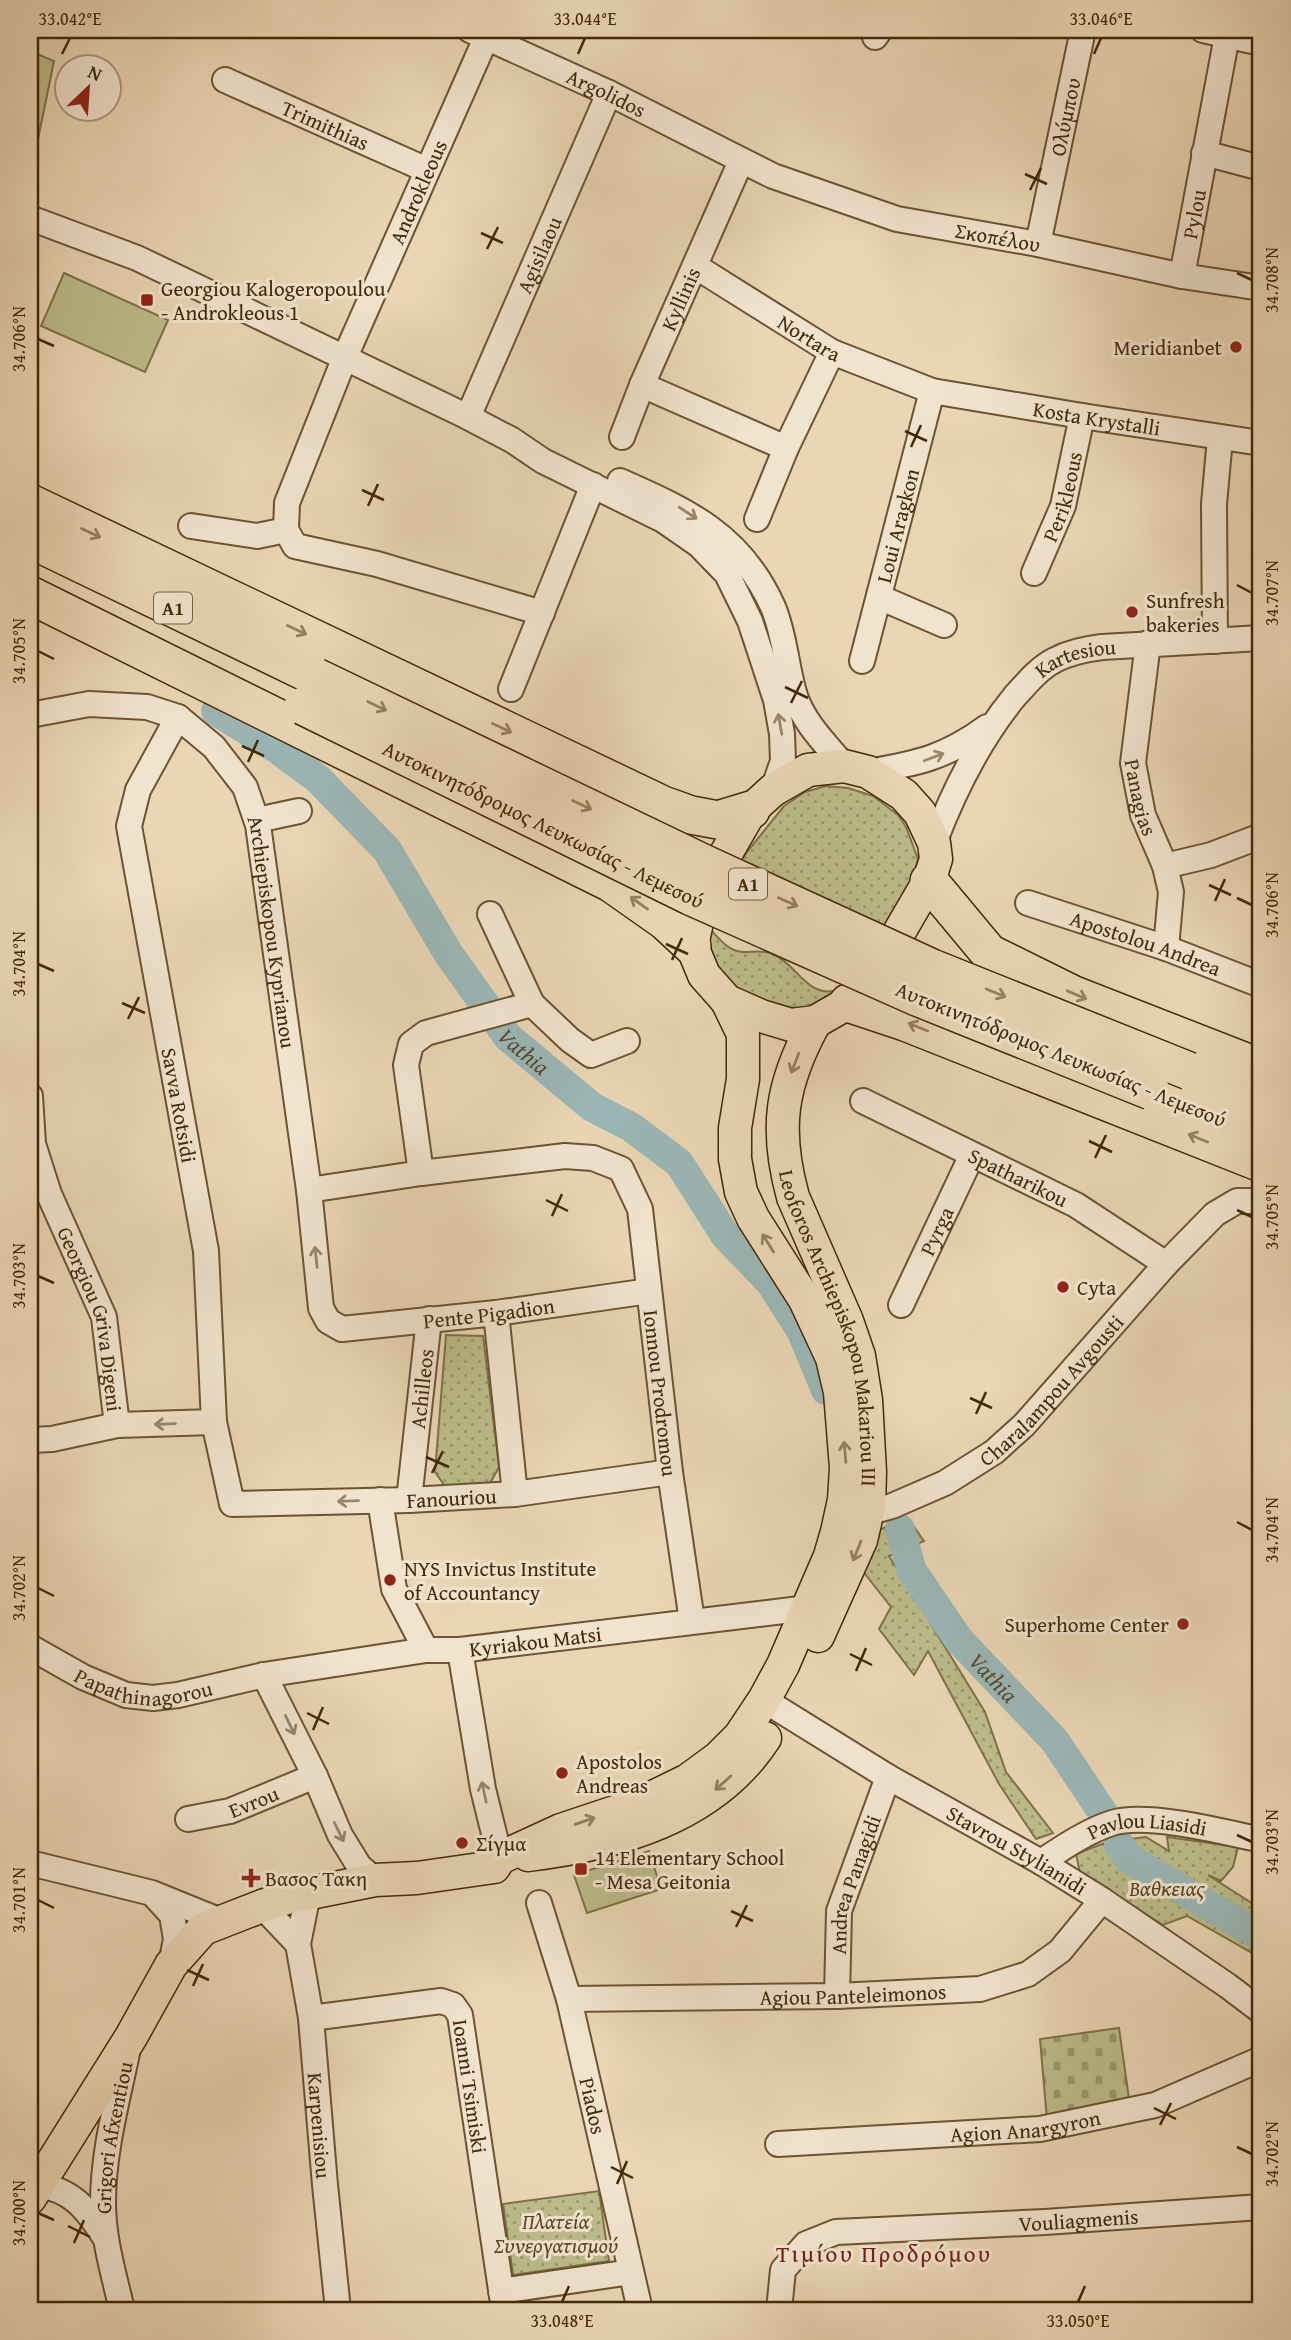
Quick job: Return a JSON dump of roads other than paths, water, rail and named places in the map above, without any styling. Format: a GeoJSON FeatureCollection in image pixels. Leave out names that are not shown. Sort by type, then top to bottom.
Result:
{"type":"FeatureCollection","features":[{"type":"Feature","properties":{"kind":"highway"},"geometry":{"type":"LineString","coordinates":[[30,503],[663,804],[691,815],[718,820],[762,800]]}},
{"type":"Feature","properties":{"kind":"highway","name":"Αυτοκινητόδρομος Λευκωσίας - Λεμεσού"},"geometry":{"type":"LineString","coordinates":[[30,539],[703,901],[917,997],[1261,1134]]}},
{"type":"Feature","properties":{"kind":"highway","name":"Αυτοκινητόδρομος Λευκωσίας - Λεμεσού"},"geometry":{"type":"LineString","coordinates":[[30,572],[705,864],[932,968],[1261,1100]]}},
{"type":"Feature","properties":{"kind":"highway"},"geometry":{"type":"LineString","coordinates":[[30,595],[611,883],[665,921],[692,946]]}},
{"type":"Feature","properties":{"kind":"highway"},"geometry":{"type":"LineString","coordinates":[[929,881],[989,953],[1074,995],[1261,1068]]}},
{"type":"Feature","properties":{"kind":"highway"},"geometry":{"type":"LineString","coordinates":[[848,1003],[905,1022],[1261,1163]]}},
{"type":"Feature","properties":{"kind":"main road"},"geometry":{"type":"LineString","coordinates":[[808,769],[856,769],[904,795],[920,813],[934,843],[936,859],[929,881],[869,984],[848,1003],[815,1022],[791,1025],[727,1002],[704,975],[692,946],[700,908],[724,857],[762,800],[808,769]]}},
{"type":"Feature","properties":{"kind":"main road","name":"Leoforos Archiepiskopou Makariou III"},"geometry":{"type":"LineString","coordinates":[[34,2191],[131,2037],[171,1965],[203,1929],[262,1906],[385,1879],[415,1867],[488,1855],[500,1858],[577,1849],[640,1832],[684,1811],[723,1785],[760,1745],[783,1665],[830,1556],[844,1500],[846,1468],[840,1392],[832,1358],[804,1300],[752,1218],[741,1192],[735,1159],[735,1138],[743,1079],[743,1034],[727,1002]]}},
{"type":"Feature","properties":{"kind":"main road","name":"Leoforos Archiepiskopou Makariou III"},"geometry":{"type":"LineString","coordinates":[[773,1705],[848,1573],[861,1540],[867,1513],[870,1472],[866,1400],[859,1356],[848,1321],[793,1197],[787,1176],[782,1137],[783,1108],[789,1077],[815,1022]]}},
{"type":"Feature","properties":{"kind":"street","name":"Ολύμπου"},"geometry":{"type":"LineString","coordinates":[[1038,244],[1083,30]]}},
{"type":"Feature","properties":{"kind":"street"},"geometry":{"type":"LineString","coordinates":[[1215,33],[1261,43]]}},
{"type":"Feature","properties":{"kind":"street","name":"Pylou"},"geometry":{"type":"LineString","coordinates":[[1182,276],[1204,153],[1215,33]]}},
{"type":"Feature","properties":{"kind":"street","name":"Argolidos"},"geometry":{"type":"LineString","coordinates":[[478,34],[610,93],[741,161]]}},
{"type":"Feature","properties":{"kind":"street","name":"Androkleous"},"geometry":{"type":"LineString","coordinates":[[286,530],[287,503],[345,357],[427,170],[478,34]]}},
{"type":"Feature","properties":{"kind":"street","name":"Trimithias"},"geometry":{"type":"LineString","coordinates":[[225,80],[427,170]]}},
{"type":"Feature","properties":{"kind":"street","name":"Agisilaou"},"geometry":{"type":"LineString","coordinates":[[468,417],[610,93]]}},
{"type":"Feature","properties":{"kind":"street"},"geometry":{"type":"LineString","coordinates":[[1204,153],[1261,168]]}},
{"type":"Feature","properties":{"kind":"street","name":"Σκοπέλου"},"geometry":{"type":"LineString","coordinates":[[741,161],[773,176],[897,219],[1038,244],[1182,276],[1261,288]]}},
{"type":"Feature","properties":{"kind":"street","name":"Kyllinis"},"geometry":{"type":"LineString","coordinates":[[622,437],[741,161]]}},
{"type":"Feature","properties":{"kind":"street"},"geometry":{"type":"LineString","coordinates":[[30,218],[137,258],[468,417],[512,440],[543,461],[663,520],[699,545],[727,574],[750,621],[776,700],[783,761],[762,800]]}},
{"type":"Feature","properties":{"kind":"street","name":"Nortara"},"geometry":{"type":"LineString","coordinates":[[695,266],[832,352],[932,391]]}},
{"type":"Feature","properties":{"kind":"street"},"geometry":{"type":"LineString","coordinates":[[757,519],[786,448],[832,352]]}},
{"type":"Feature","properties":{"kind":"street"},"geometry":{"type":"LineString","coordinates":[[642,386],[786,448]]}},
{"type":"Feature","properties":{"kind":"street","name":"Kosta Krystalli"},"geometry":{"type":"LineString","coordinates":[[932,391],[1261,443]]}},
{"type":"Feature","properties":{"kind":"street","name":"Loui Aragkon"},"geometry":{"type":"LineString","coordinates":[[862,661],[932,391]]}},
{"type":"Feature","properties":{"kind":"street","name":"Perikleous"},"geometry":{"type":"LineString","coordinates":[[1034,573],[1063,506],[1082,416]]}},
{"type":"Feature","properties":{"kind":"street"},"geometry":{"type":"LineString","coordinates":[[1214,641],[1214,504],[1220,438]]}},
{"type":"Feature","properties":{"kind":"street"},"geometry":{"type":"LineString","coordinates":[[512,440],[547,449],[676,506],[718,533],[752,568],[774,609],[795,696],[809,724],[856,769]]}},
{"type":"Feature","properties":{"kind":"street"},"geometry":{"type":"LineString","coordinates":[[511,690],[593,485]]}},
{"type":"Feature","properties":{"kind":"street"},"geometry":{"type":"LineString","coordinates":[[191,526],[257,536],[286,530],[296,546],[377,564],[541,613]]}},
{"type":"Feature","properties":{"kind":"street"},"geometry":{"type":"LineString","coordinates":[[879,597],[944,625]]}},
{"type":"Feature","properties":{"kind":"street","name":"Kartesiou"},"geometry":{"type":"LineString","coordinates":[[934,843],[960,779],[996,719],[1031,677],[1053,660],[1079,650],[1148,643],[1261,638]]}},
{"type":"Feature","properties":{"kind":"street","name":"Panagias"},"geometry":{"type":"LineString","coordinates":[[1148,643],[1133,763],[1143,815],[1165,866],[1171,892],[1166,948]]}},
{"type":"Feature","properties":{"kind":"street","name":"Archiepiskopou Kyprianou"},"geometry":{"type":"LineString","coordinates":[[30,715],[89,704],[147,706],[178,717],[214,747],[245,787],[257,820],[309,1190],[321,1308],[328,1321]]}},
{"type":"Feature","properties":{"kind":"street","name":"Savva Rotsidi"},"geometry":{"type":"LineString","coordinates":[[178,717],[138,790],[129,826],[206,1251],[214,1422],[232,1504]]}},
{"type":"Feature","properties":{"kind":"street","name":"Kartesiou"},"geometry":{"type":"LineString","coordinates":[[856,769],[916,763],[940,756],[973,737],[996,719]]}},
{"type":"Feature","properties":{"kind":"street"},"geometry":{"type":"LineString","coordinates":[[257,820],[299,810]]}},
{"type":"Feature","properties":{"kind":"street"},"geometry":{"type":"LineString","coordinates":[[1165,866],[1211,855],[1261,836]]}},
{"type":"Feature","properties":{"kind":"street","name":"Apostolou Andrea"},"geometry":{"type":"LineString","coordinates":[[1028,903],[1166,948],[1261,985]]}},
{"type":"Feature","properties":{"kind":"street"},"geometry":{"type":"LineString","coordinates":[[490,914],[532,1004],[570,1040],[591,1055],[627,1041]]}},
{"type":"Feature","properties":{"kind":"street"},"geometry":{"type":"LineString","coordinates":[[309,1190],[421,1173],[406,1065],[411,1044],[426,1033],[532,1004]]}},
{"type":"Feature","properties":{"kind":"street","name":"Georgiou Griva Digeni"},"geometry":{"type":"LineString","coordinates":[[30,1096],[32,1144],[49,1194],[104,1317],[117,1425]]}},
{"type":"Feature","properties":{"kind":"street","name":"Spatharikou"},"geometry":{"type":"LineString","coordinates":[[863,1101],[1076,1205],[1166,1264]]}},
{"type":"Feature","properties":{"kind":"street","name":"Pyrga"},"geometry":{"type":"LineString","coordinates":[[901,1305],[972,1155]]}},
{"type":"Feature","properties":{"kind":"street","name":"Ionnou Prodromou"},"geometry":{"type":"LineString","coordinates":[[421,1173],[565,1156],[593,1158],[621,1169],[640,1209],[670,1472],[692,1621]]}},
{"type":"Feature","properties":{"kind":"street","name":"Charalampou Avgousti"},"geometry":{"type":"LineString","coordinates":[[867,1513],[892,1506],[945,1483],[994,1452],[1024,1425],[1166,1264],[1215,1214],[1249,1201]]}},
{"type":"Feature","properties":{"kind":"street","name":"Pente Pigadion"},"geometry":{"type":"LineString","coordinates":[[328,1321],[342,1329],[496,1313],[649,1292]]}},
{"type":"Feature","properties":{"kind":"street"},"geometry":{"type":"LineString","coordinates":[[496,1313],[514,1494]]}},
{"type":"Feature","properties":{"kind":"street","name":"Achilleos"},"geometry":{"type":"LineString","coordinates":[[409,1500],[429,1320]]}},
{"type":"Feature","properties":{"kind":"street"},"geometry":{"type":"LineString","coordinates":[[30,1440],[52,1439],[117,1425],[214,1422]]}},
{"type":"Feature","properties":{"kind":"street","name":"Fanouriou"},"geometry":{"type":"LineString","coordinates":[[232,1504],[409,1500],[514,1494],[670,1472]]}},
{"type":"Feature","properties":{"kind":"street"},"geometry":{"type":"LineString","coordinates":[[380,1500],[394,1589],[426,1650]]}},
{"type":"Feature","properties":{"kind":"street","name":"Kyriakou Matsi"},"geometry":{"type":"LineString","coordinates":[[264,1675],[426,1650],[460,1650],[808,1608]]}},
{"type":"Feature","properties":{"kind":"street","name":"Papathinagorou"},"geometry":{"type":"LineString","coordinates":[[30,1647],[83,1677],[126,1695],[139,1697],[177,1695],[264,1675]]}},
{"type":"Feature","properties":{"kind":"street"},"geometry":{"type":"LineString","coordinates":[[460,1650],[483,1789],[500,1858]]}},
{"type":"Feature","properties":{"kind":"street"},"geometry":{"type":"LineString","coordinates":[[264,1675],[315,1776],[340,1835],[359,1867],[385,1879]]}},
{"type":"Feature","properties":{"kind":"street","name":"Stavrou Stylianidi"},"geometry":{"type":"LineString","coordinates":[[773,1705],[888,1777],[1102,1900],[1261,2011]]}},
{"type":"Feature","properties":{"kind":"street","name":"Evrou"},"geometry":{"type":"LineString","coordinates":[[188,1819],[230,1811],[315,1776]]}},
{"type":"Feature","properties":{"kind":"street","name":"Andrea Panagidi"},"geometry":{"type":"LineString","coordinates":[[837,1996],[839,1911],[888,1777]]}},
{"type":"Feature","properties":{"kind":"street","name":"Pavlou Liasidi"},"geometry":{"type":"LineString","coordinates":[[1041,1863],[1113,1823],[1135,1820],[1174,1823],[1261,1840]]}},
{"type":"Feature","properties":{"kind":"street"},"geometry":{"type":"LineString","coordinates":[[30,1863],[152,1893],[221,1921]]}},
{"type":"Feature","properties":{"kind":"street"},"geometry":{"type":"LineString","coordinates":[[152,1893],[172,1915],[176,1939],[171,1965]]}},
{"type":"Feature","properties":{"kind":"street","name":"Karpenisiou"},"geometry":{"type":"LineString","coordinates":[[308,1894],[298,1944],[311,2018],[338,2310]]}},
{"type":"Feature","properties":{"kind":"street","name":"Agiou Panteleimonos"},"geometry":{"type":"LineString","coordinates":[[569,1999],[837,1996],[980,1990],[1028,1974],[1060,1951],[1102,1900]]}},
{"type":"Feature","properties":{"kind":"street","name":"Piados"},"geometry":{"type":"LineString","coordinates":[[539,1903],[569,1999],[640,2310]]}},
{"type":"Feature","properties":{"kind":"street"},"geometry":{"type":"LineString","coordinates":[[262,1906],[298,1944]]}},
{"type":"Feature","properties":{"kind":"street","name":"Ioanni Tsimiski"},"geometry":{"type":"LineString","coordinates":[[311,2018],[441,2001],[453,2005],[460,2015],[503,2301]]}},
{"type":"Feature","properties":{"kind":"street","name":"Grigori Afxentiou"},"geometry":{"type":"LineString","coordinates":[[122,2310],[106,2239],[103,2204],[106,2155],[131,2037]]}},
{"type":"Feature","properties":{"kind":"street","name":"Agion Anargyron"},"geometry":{"type":"LineString","coordinates":[[778,2144],[1040,2129],[1155,2105],[1261,2059]]}},
{"type":"Feature","properties":{"kind":"street","name":"Grigori Afxentiou"},"geometry":{"type":"LineString","coordinates":[[34,2191],[57,2188],[72,2198],[89,2213],[106,2239]]}},
{"type":"Feature","properties":{"kind":"street","name":"Vouliagmenis"},"geometry":{"type":"LineString","coordinates":[[779,2310],[783,2270],[806,2244],[835,2232],[1045,2222],[1261,2207]]}},
{"type":"Feature","properties":{"kind":"street"},"geometry":{"type":"LineString","coordinates":[[503,2301],[631,2272]]}},
{"type":"Feature","properties":{"kind":"waterway","name":"Vathia"},"geometry":{"type":"LineString","coordinates":[[216,711],[276,748],[318,779],[387,850],[448,953],[508,1037],[592,1107],[631,1127],[679,1163],[725,1235],[771,1283],[802,1332],[826,1390]]}},
{"type":"Feature","properties":{"kind":"waterway","name":"Vathia"},"geometry":{"type":"LineString","coordinates":[[900,1529],[912,1571],[959,1640],[1055,1741],[1105,1816]]}},
{"type":"Feature","properties":{"kind":"waterway","name":"Vathia"},"geometry":{"type":"LineString","coordinates":[[1119,1844],[1128,1858],[1261,1936]]}},
{"type":"Feature","properties":{"kind":"place","name":"Georgiou Kalogeropoulou - Androkleous 1"},"geometry":{"type":"Point","coordinates":[147,300]}},
{"type":"Feature","properties":{"kind":"place","name":"Meridianbet"},"geometry":{"type":"Point","coordinates":[1236,347]}},
{"type":"Feature","properties":{"kind":"place","name":"Sunfresh bakeries"},"geometry":{"type":"Point","coordinates":[1132,612]}},
{"type":"Feature","properties":{"kind":"place","name":"Cyta"},"geometry":{"type":"Point","coordinates":[1063,1287]}},
{"type":"Feature","properties":{"kind":"place","name":"NYS Invictus Institute of Accountancy"},"geometry":{"type":"Point","coordinates":[390,1580]}},
{"type":"Feature","properties":{"kind":"place","name":"Superhome Center"},"geometry":{"type":"Point","coordinates":[1183,1624]}},
{"type":"Feature","properties":{"kind":"place","name":"Apostolos Andreas"},"geometry":{"type":"Point","coordinates":[562,1773]}},
{"type":"Feature","properties":{"kind":"place","name":"Σίγμα"},"geometry":{"type":"Point","coordinates":[462,1843]}},
{"type":"Feature","properties":{"kind":"place","name":"14 Elementary School - Mesa Geitonia"},"geometry":{"type":"Point","coordinates":[581,1869]}},
{"type":"Feature","properties":{"kind":"place","name":"Βασος Τακη"},"geometry":{"type":"Point","coordinates":[251,1878]}},
{"type":"Feature","properties":{"kind":"district","name":"Τιμίου Προδρόμου"},"geometry":{"type":"Point","coordinates":[884,2253]}},
{"type":"Feature","properties":{"kind":"park label","name":"Βαθκειας"},"geometry":{"type":"Point","coordinates":[1167,1888]}},
{"type":"Feature","properties":{"kind":"park label","name":"Πλατεία Συνεργατισμού"},"geometry":{"type":"Point","coordinates":[556,2233]}}]}
